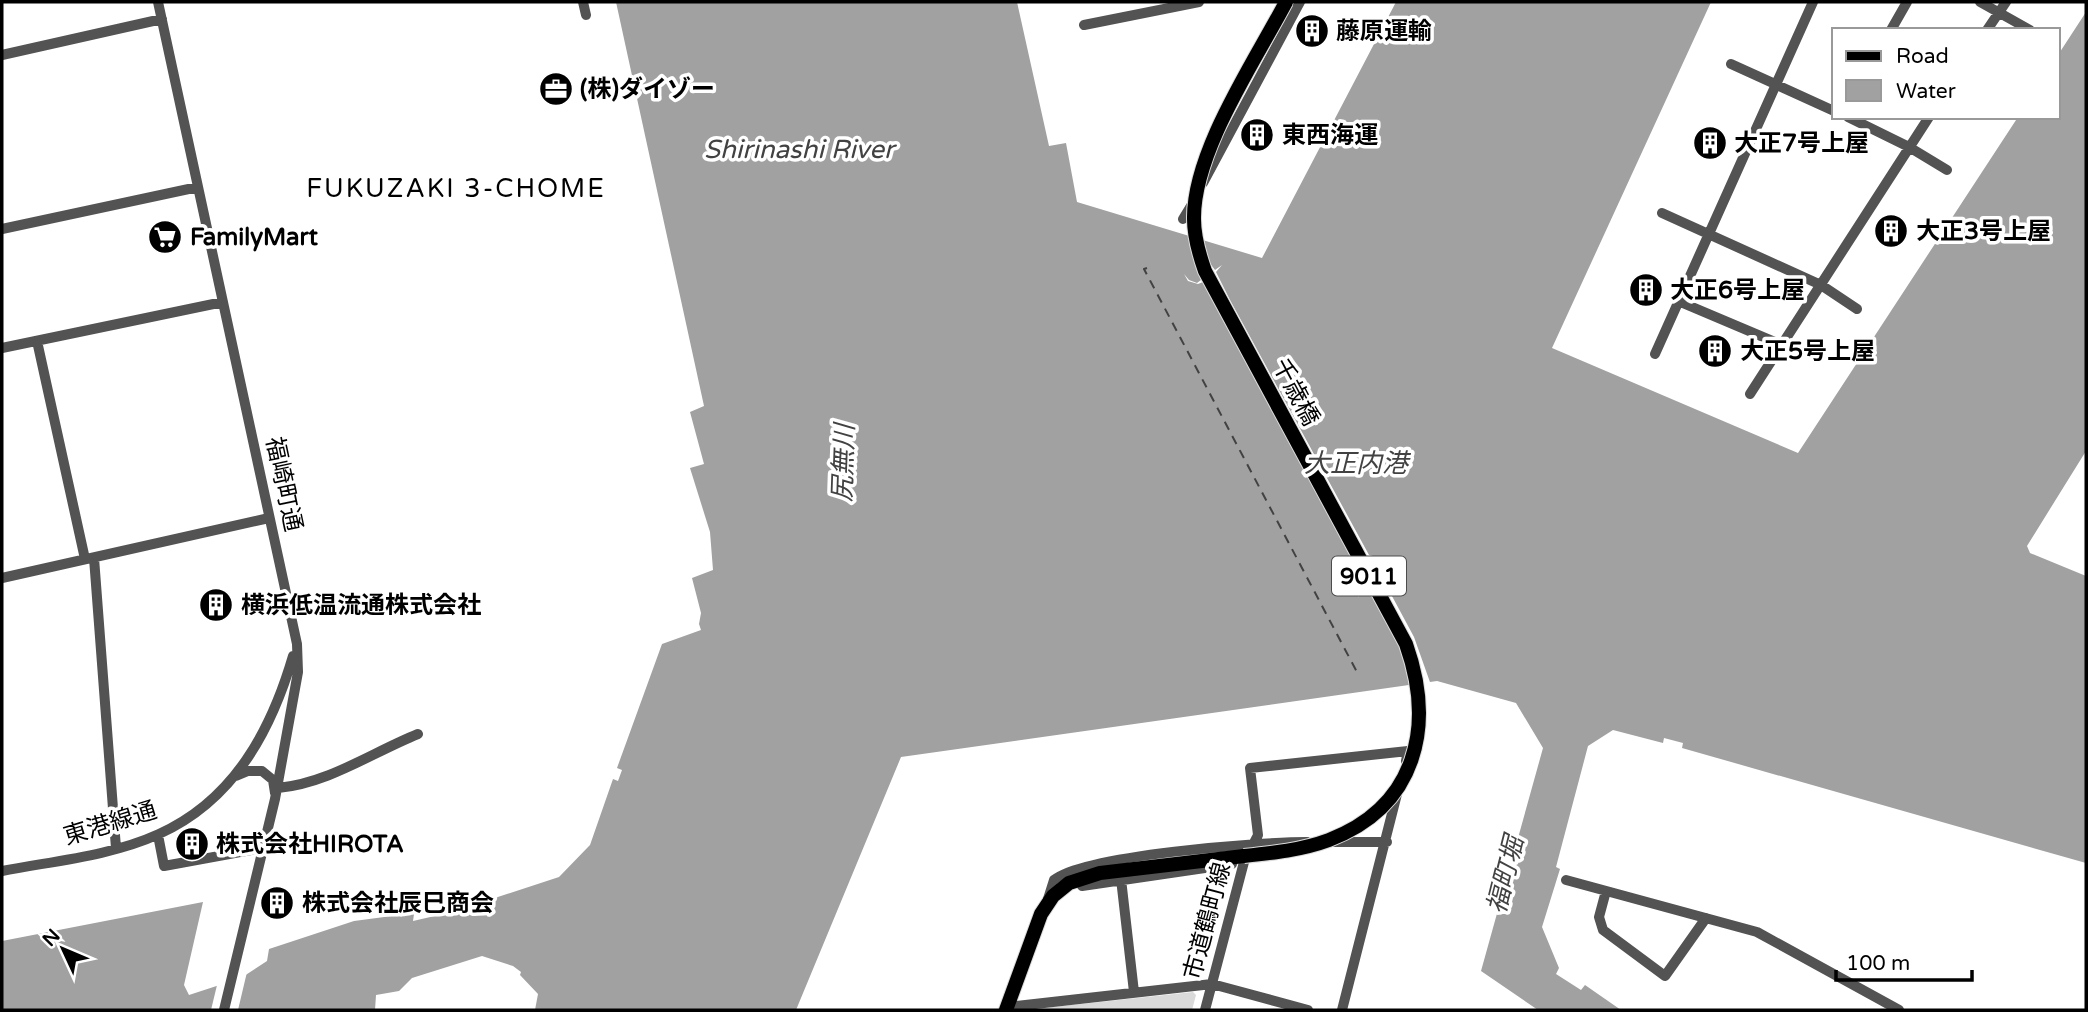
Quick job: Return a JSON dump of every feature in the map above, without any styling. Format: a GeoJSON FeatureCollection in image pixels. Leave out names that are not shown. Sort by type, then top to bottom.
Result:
{"type":"FeatureCollection","features":[{"type":"Feature","properties":{"kind":"main road","name":"千歳橋"},"geometry":{"type":"LineString","coordinates":[[1076,885],[1100,873],[1286,851],[1328,841],[1354,829],[1379,809],[1402,781],[1419,736],[1420,696],[1406,644],[1205,271],[1196,242],[1195,201],[1211,146],[1286,2]]}},
{"type":"Feature","properties":{"kind":"main road"},"geometry":{"type":"LineString","coordinates":[[1007,1008],[1046,905],[1076,885]]}},
{"type":"Feature","properties":{"kind":"street","name":"福崎町通"},"geometry":{"type":"LineString","coordinates":[[158,2],[297,644],[298,672],[277,794],[225,1010]]}},
{"type":"Feature","properties":{"kind":"street"},"geometry":{"type":"LineString","coordinates":[[583,2],[586,15]]}},
{"type":"Feature","properties":{"kind":"street"},"geometry":{"type":"LineString","coordinates":[[1084,25],[1199,2]]}},
{"type":"Feature","properties":{"kind":"street"},"geometry":{"type":"LineString","coordinates":[[1183,219],[1300,2]]}},
{"type":"Feature","properties":{"kind":"street"},"geometry":{"type":"LineString","coordinates":[[1655,354],[1813,2]]}},
{"type":"Feature","properties":{"kind":"street"},"geometry":{"type":"LineString","coordinates":[[1892,28],[1907,2]]}},
{"type":"Feature","properties":{"kind":"street"},"geometry":{"type":"LineString","coordinates":[[1980,2],[2003,6],[2028,28]]}},
{"type":"Feature","properties":{"kind":"street"},"geometry":{"type":"LineString","coordinates":[[1988,28],[2003,6]]}},
{"type":"Feature","properties":{"kind":"street"},"geometry":{"type":"LineString","coordinates":[[2,54],[162,19]]}},
{"type":"Feature","properties":{"kind":"street"},"geometry":{"type":"LineString","coordinates":[[1731,64],[1832,110]]}},
{"type":"Feature","properties":{"kind":"street"},"geometry":{"type":"LineString","coordinates":[[1851,119],[1909,146],[1947,170]]}},
{"type":"Feature","properties":{"kind":"street"},"geometry":{"type":"LineString","coordinates":[[1750,394],[1928,119]]}},
{"type":"Feature","properties":{"kind":"street"},"geometry":{"type":"LineString","coordinates":[[2,229],[198,187]]}},
{"type":"Feature","properties":{"kind":"street"},"geometry":{"type":"LineString","coordinates":[[1662,213],[1821,285],[1857,309]]}},
{"type":"Feature","properties":{"kind":"street"},"geometry":{"type":"LineString","coordinates":[[1678,301],[1782,345]]}},
{"type":"Feature","properties":{"kind":"street"},"geometry":{"type":"LineString","coordinates":[[2,348],[223,302]]}},
{"type":"Feature","properties":{"kind":"street"},"geometry":{"type":"LineString","coordinates":[[37,341],[89,558],[116,848]]}},
{"type":"Feature","properties":{"kind":"street"},"geometry":{"type":"LineString","coordinates":[[2,578],[269,518]]}},
{"type":"Feature","properties":{"kind":"street","name":"東港線通"},"geometry":{"type":"LineString","coordinates":[[2,871],[116,848],[158,835],[207,803],[257,745],[276,711],[297,644]]}},
{"type":"Feature","properties":{"kind":"street"},"geometry":{"type":"LineString","coordinates":[[233,776],[248,771],[262,771],[273,780],[277,794],[334,775],[373,752],[418,734]]}},
{"type":"Feature","properties":{"kind":"street"},"geometry":{"type":"LineString","coordinates":[[1253,844],[1258,835],[1250,768],[1408,751],[1387,842],[1342,1010]]}},
{"type":"Feature","properties":{"kind":"street"},"geometry":{"type":"LineString","coordinates":[[158,835],[164,866],[263,848]]}},
{"type":"Feature","properties":{"kind":"street"},"geometry":{"type":"LineString","coordinates":[[1046,905],[1054,880],[1084,866],[1253,844],[1387,842]]}},
{"type":"Feature","properties":{"kind":"street","name":"市道鶴町線"},"geometry":{"type":"LineString","coordinates":[[1205,1010],[1244,862],[1253,844]]}},
{"type":"Feature","properties":{"kind":"street"},"geometry":{"type":"LineString","coordinates":[[1076,885],[1244,862]]}},
{"type":"Feature","properties":{"kind":"street"},"geometry":{"type":"LineString","coordinates":[[1121,879],[1134,992]]}},
{"type":"Feature","properties":{"kind":"street"},"geometry":{"type":"LineString","coordinates":[[1566,880],[1757,932],[1899,1010]]}},
{"type":"Feature","properties":{"kind":"street"},"geometry":{"type":"LineString","coordinates":[[1606,891],[1599,917],[1603,930],[1665,976],[1706,918]]}},
{"type":"Feature","properties":{"kind":"street"},"geometry":{"type":"LineString","coordinates":[[1007,1008],[1212,984],[1264,1005],[1308,1010]]}},
{"type":"Feature","properties":{"kind":"shaded area"},"geometry":{"type":"Polygon","coordinates":[[[1193,992],[1196,995],[1192,1010],[1025,1010],[1193,992]]]}},
{"type":"Feature","properties":{"kind":"water","name":"大正内港"},"geometry":{"type":"Polygon","coordinates":[[[616,2],[1017,2],[1049,146],[1066,143],[1077,202],[1262,258],[1396,2],[1711,2],[1552,348],[1798,453],[2017,119],[2060,119],[2060,52],[2086,12],[2086,451],[2027,546],[2030,553],[2086,576],[2086,863],[1682,748],[1683,743],[1664,738],[1663,743],[1613,730],[1588,746],[1556,867],[1560,869],[1542,927],[1559,968],[1556,974],[1581,990],[1585,985],[1621,1010],[1538,1010],[1481,971],[1543,748],[1516,703],[1437,681],[901,757],[796,1010],[535,1010],[538,994],[520,975],[521,972],[513,966],[482,956],[412,978],[399,991],[376,995],[375,1010],[2,1010],[2,941],[203,902],[184,985],[189,995],[241,978],[267,961],[269,949],[354,921],[414,914],[413,921],[452,912],[559,877],[590,845],[613,779],[618,781],[622,770],[617,768],[662,644],[701,630],[701,613],[692,578],[713,570],[710,532],[690,468],[704,464],[690,412],[704,406],[616,2]]]}},
{"type":"Feature","properties":{"kind":"pier"},"geometry":{"type":"Polygon","coordinates":[[[1190,232],[1203,236],[1209,262],[1215,270],[1222,265],[1216,272],[1230,300],[1369,555],[1384,559],[1392,579],[1382,560],[1371,557],[1414,637],[1431,685],[1412,688],[1399,646],[1355,566],[1351,578],[1359,598],[1349,579],[1354,563],[1203,282],[1198,284],[1188,281],[1184,274],[1197,283],[1201,280],[1190,232]]]}},
{"type":"Feature","properties":{"kind":"pier"},"geometry":{"type":"Polygon","coordinates":[[[247,972],[238,1010],[211,1010],[218,981],[247,972]]]}},
{"type":"Feature","properties":{"kind":"ferry route"},"geometry":{"type":"LineString","coordinates":[[1147,268],[1144,269],[1358,674]]}},
{"type":"Feature","properties":{"kind":"place","name":"藤原運輸"},"geometry":{"type":"Point","coordinates":[1312,31]}},
{"type":"Feature","properties":{"kind":"place","name":"(株)ダイゾー"},"geometry":{"type":"Point","coordinates":[556,89]}},
{"type":"Feature","properties":{"kind":"place","name":"東西海運"},"geometry":{"type":"Point","coordinates":[1257,135]}},
{"type":"Feature","properties":{"kind":"place","name":"大正7号上屋"},"geometry":{"type":"Point","coordinates":[1710,143]}},
{"type":"Feature","properties":{"kind":"place","name":"大正3号上屋"},"geometry":{"type":"Point","coordinates":[1891,231]}},
{"type":"Feature","properties":{"kind":"place","name":"FamilyMart"},"geometry":{"type":"Point","coordinates":[165,237]}},
{"type":"Feature","properties":{"kind":"place","name":"大正6号上屋"},"geometry":{"type":"Point","coordinates":[1646,290]}},
{"type":"Feature","properties":{"kind":"place","name":"大正5号上屋"},"geometry":{"type":"Point","coordinates":[1715,351]}},
{"type":"Feature","properties":{"kind":"place","name":"横浜低温流通株式会社"},"geometry":{"type":"Point","coordinates":[216,605]}},
{"type":"Feature","properties":{"kind":"place","name":"株式会社HIROTA"},"geometry":{"type":"Point","coordinates":[192,844]}},
{"type":"Feature","properties":{"kind":"place","name":"株式会社辰巳商会"},"geometry":{"type":"Point","coordinates":[277,903]}},
{"type":"Feature","properties":{"kind":"district","name":"FUKUZAKI 3-CHOME"},"geometry":{"type":"Point","coordinates":[456,188]}},
{"type":"Feature","properties":{"kind":"water label","name":"Shirinashi River"},"geometry":{"type":"Point","coordinates":[799,149]}},
{"type":"Feature","properties":{"kind":"water label","name":"尻無川"},"geometry":{"type":"Point","coordinates":[843,463]}},
{"type":"Feature","properties":{"kind":"water label","name":"福町堀"},"geometry":{"type":"Point","coordinates":[1505,875]}}]}
